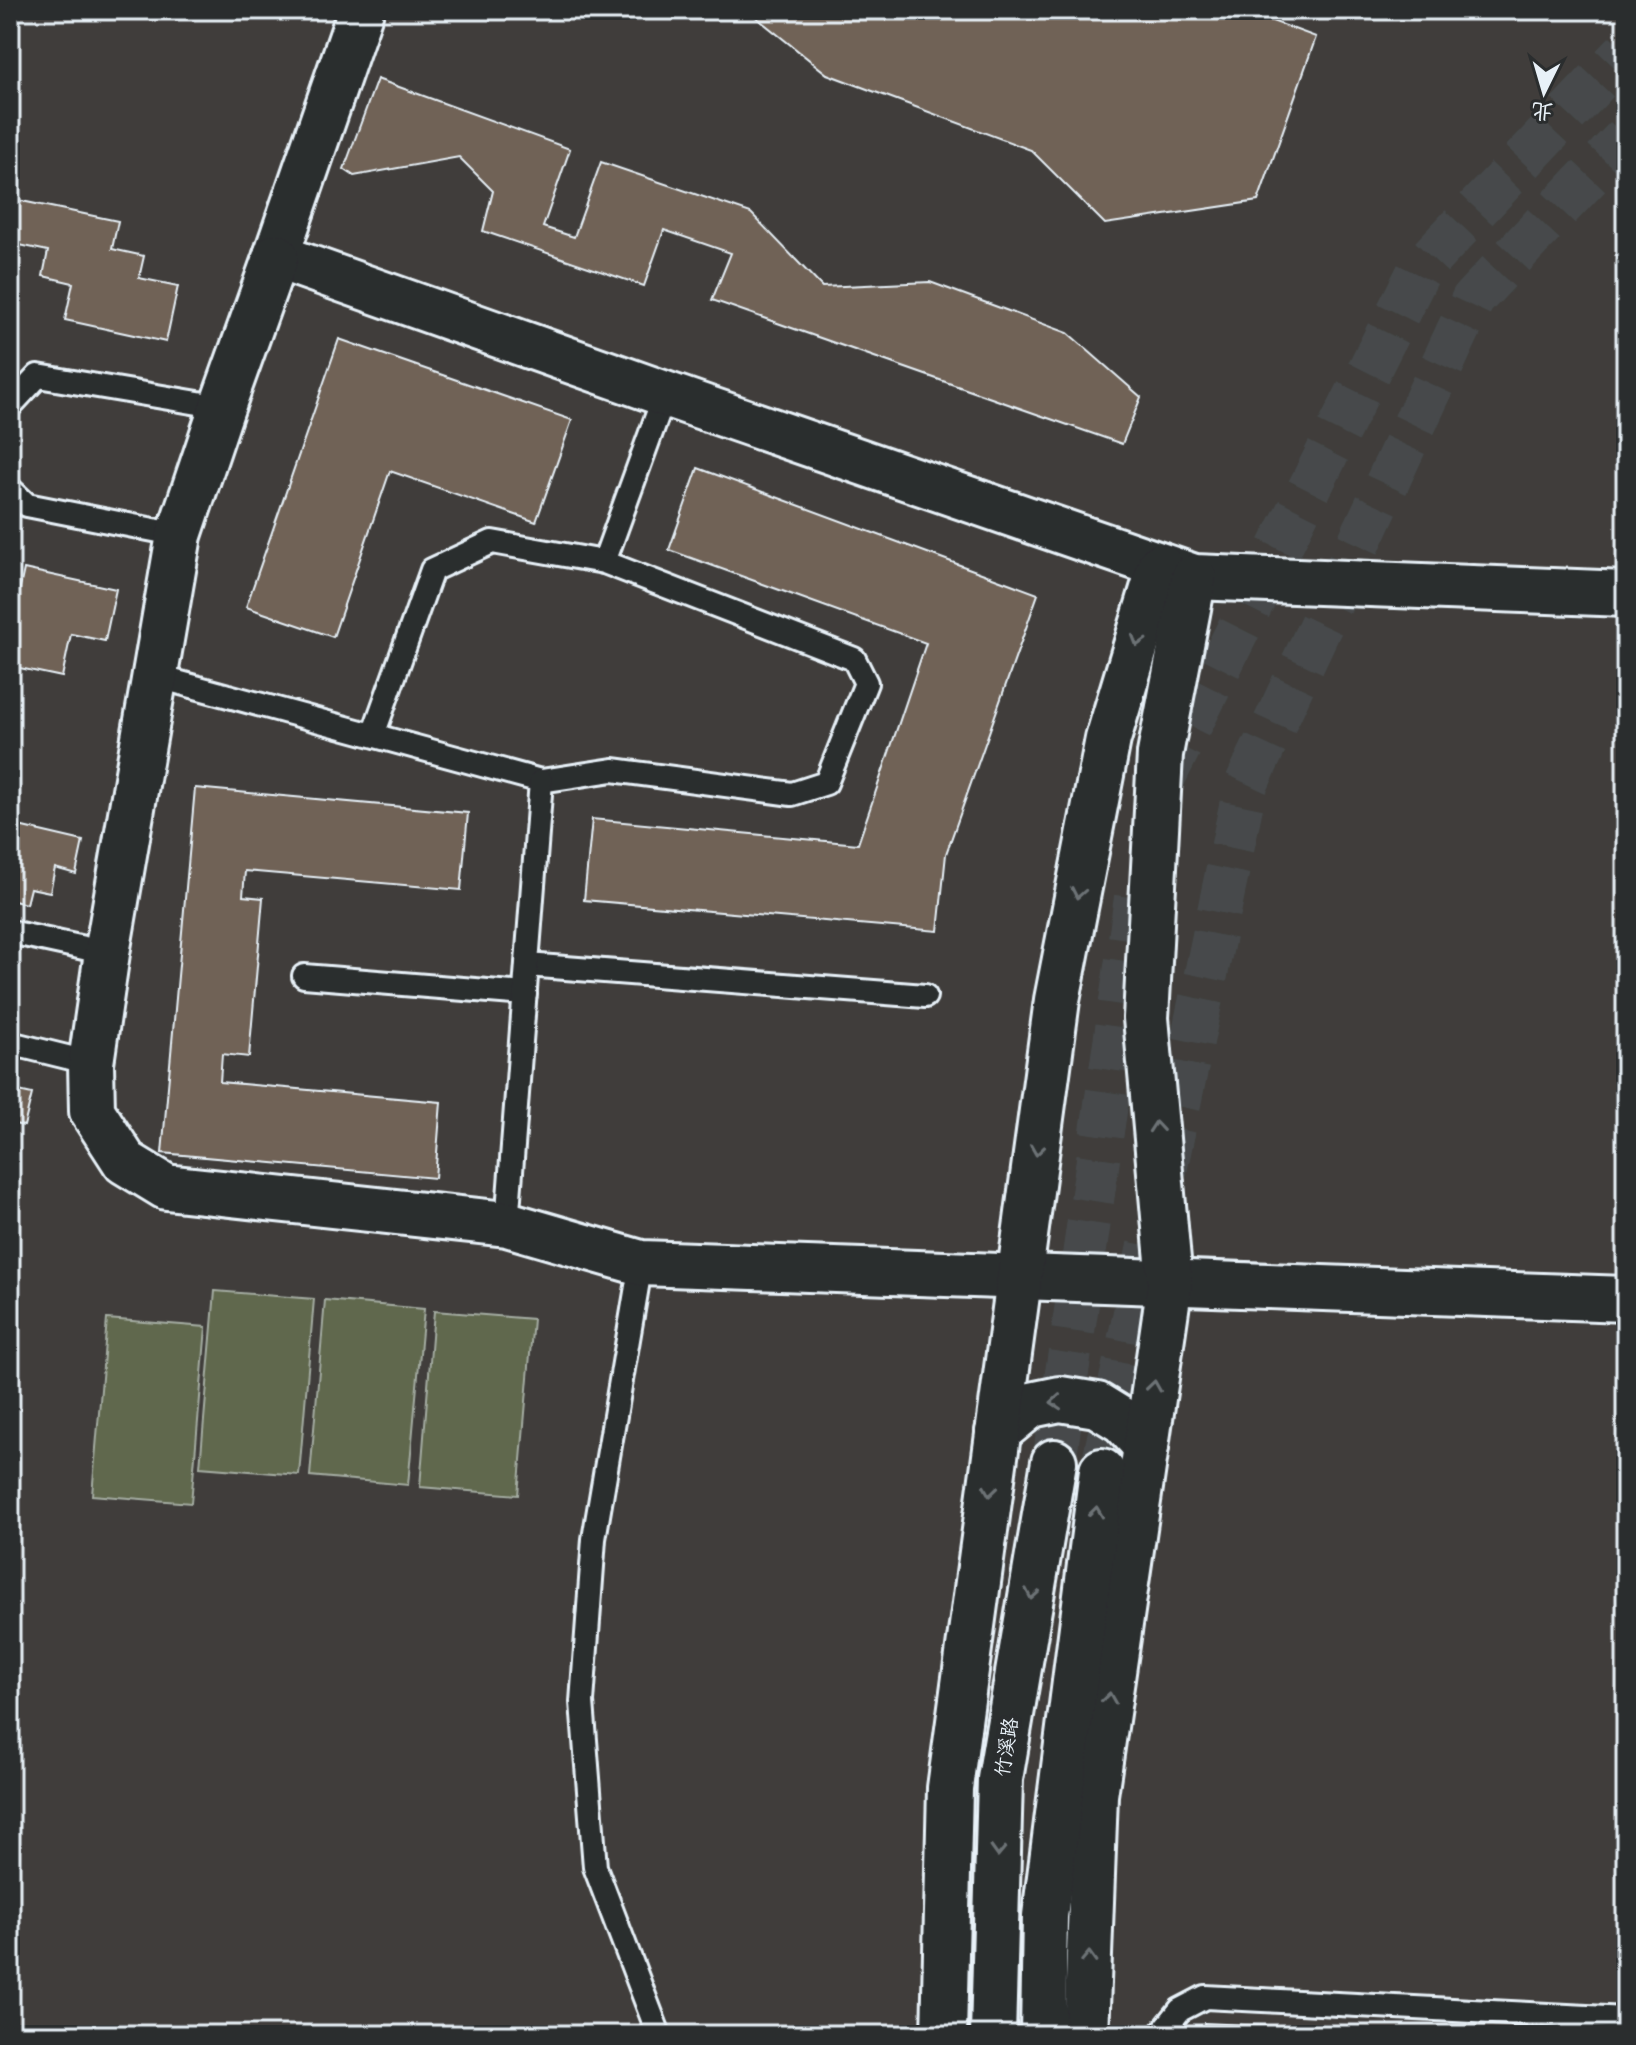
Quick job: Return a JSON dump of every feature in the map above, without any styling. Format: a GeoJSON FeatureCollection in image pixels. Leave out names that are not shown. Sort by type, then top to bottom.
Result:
{"type":"FeatureCollection","features":[{"type":"Feature","properties":{"kind":"street"},"geometry":{"type":"LineString","coordinates":[[361,10],[179,535],[91,1063],[92,1111],[125,1162],[166,1187],[507,1224],[641,1263],[1626,1299]]}},
{"type":"Feature","properties":{"kind":"street"},"geometry":{"type":"LineString","coordinates":[[276,256],[1177,572],[1626,594]]}},
{"type":"Feature","properties":{"kind":"street"},"geometry":{"type":"LineString","coordinates":[[944,2035],[950,1788],[1057,1000],[1108,739],[1177,572]]}},
{"type":"Feature","properties":{"kind":"street"},"geometry":{"type":"LineString","coordinates":[[1086,2035],[1095,1795],[1170,1282],[1146,1018],[1160,754],[1177,572]]}},
{"type":"Feature","properties":{"kind":"street"},"geometry":{"type":"LineString","coordinates":[[998,1432],[1031,1405],[1060,1399],[1097,1405],[1123,1421],[1146,1446]]}},
{"type":"Feature","properties":{"kind":"street","name":"竹溪路"},"geometry":{"type":"LineString","coordinates":[[993,2035],[1000,1779],[1054,1462]]}},
{"type":"Feature","properties":{"kind":"street"},"geometry":{"type":"LineString","coordinates":[[1043,2035],[1045,1916],[1102,1471]]}},
{"type":"Feature","properties":{"kind":"lane"},"geometry":{"type":"LineString","coordinates":[[10,406],[38,376],[222,407]]}},
{"type":"Feature","properties":{"kind":"lane"},"geometry":{"type":"LineString","coordinates":[[604,562],[665,394]]}},
{"type":"Feature","properties":{"kind":"lane"},"geometry":{"type":"LineString","coordinates":[[10,489],[27,505],[179,535]]}},
{"type":"Feature","properties":{"kind":"lane"},"geometry":{"type":"LineString","coordinates":[[155,676],[541,781],[613,770],[792,794],[826,783],[866,683],[854,659],[604,562],[492,542],[432,570],[373,735]]}},
{"type":"Feature","properties":{"kind":"lane"},"geometry":{"type":"LineString","coordinates":[[507,1224],[541,781]]}},
{"type":"Feature","properties":{"kind":"lane"},"geometry":{"type":"LineString","coordinates":[[10,932],[107,953]]}},
{"type":"Feature","properties":{"kind":"lane"},"geometry":{"type":"LineString","coordinates":[[527,965],[925,996]]}},
{"type":"Feature","properties":{"kind":"lane"},"geometry":{"type":"LineString","coordinates":[[304,976],[525,994]]}},
{"type":"Feature","properties":{"kind":"lane"},"geometry":{"type":"LineString","coordinates":[[10,1043],[91,1063]]}},
{"type":"Feature","properties":{"kind":"lane"},"geometry":{"type":"LineString","coordinates":[[641,1263],[594,1539],[582,1702],[595,1867],[659,2035]]}},
{"type":"Feature","properties":{"kind":"lane"},"geometry":{"type":"LineString","coordinates":[[1160,2035],[1180,2010],[1205,1997],[1626,2019]]}},
{"type":"Feature","properties":{"kind":"shaded area"},"geometry":{"type":"Polygon","coordinates":[[[10,10],[1626,10],[1626,2035],[10,2035],[10,10]]]}},
{"type":"Feature","properties":{"kind":"green space"},"geometry":{"type":"Polygon","coordinates":[[[215,1291],[314,1299],[299,1475],[200,1467],[215,1291]]]}},
{"type":"Feature","properties":{"kind":"green space"},"geometry":{"type":"Polygon","coordinates":[[[325,1300],[424,1309],[408,1485],[310,1476],[325,1300]]]}},
{"type":"Feature","properties":{"kind":"green space"},"geometry":{"type":"Polygon","coordinates":[[[434,1311],[533,1319],[518,1495],[420,1487],[434,1311]]]}},
{"type":"Feature","properties":{"kind":"green space"},"geometry":{"type":"Polygon","coordinates":[[[107,1319],[206,1327],[191,1503],[92,1495],[107,1319]]]}},
{"type":"Feature","properties":{"kind":"building"},"geometry":{"type":"Polygon","coordinates":[[[747,10],[1242,10],[1316,37],[1258,201],[1105,224],[1031,150],[827,74],[747,10]]]}},
{"type":"Feature","properties":{"kind":"building"},"geometry":{"type":"Polygon","coordinates":[[[377,79],[570,149],[543,227],[574,237],[601,162],[751,213],[822,287],[930,282],[1068,333],[1141,397],[1122,444],[712,300],[731,253],[664,230],[644,286],[483,231],[493,191],[459,157],[354,176],[344,169],[377,79]]]}},
{"type":"Feature","properties":{"kind":"building"},"geometry":{"type":"Polygon","coordinates":[[[17,200],[118,221],[112,249],[144,256],[139,278],[178,286],[166,342],[65,320],[73,283],[43,276],[48,251],[10,243],[17,200]]]}},
{"type":"Feature","properties":{"kind":"building"},"geometry":{"type":"Polygon","coordinates":[[[339,339],[572,420],[536,522],[390,471],[333,637],[246,607],[339,339]]]}},
{"type":"Feature","properties":{"kind":"building"},"geometry":{"type":"Polygon","coordinates":[[[698,468],[1038,594],[946,854],[938,931],[584,900],[592,819],[858,844],[926,643],[669,550],[698,468]]]}},
{"type":"Feature","properties":{"kind":"building"},"geometry":{"type":"Polygon","coordinates":[[[24,569],[116,589],[105,641],[71,634],[62,677],[10,666],[10,619],[13,619],[24,569]]]}},
{"type":"Feature","properties":{"kind":"building"},"geometry":{"type":"Polygon","coordinates":[[[195,788],[468,813],[461,890],[245,871],[243,896],[263,898],[249,1057],[222,1054],[220,1082],[441,1102],[435,1178],[162,1153],[195,788]]]}},
{"type":"Feature","properties":{"kind":"building"},"geometry":{"type":"Polygon","coordinates":[[[10,824],[83,841],[76,874],[55,868],[50,892],[30,888],[26,904],[10,900],[10,824]]]}},
{"type":"Feature","properties":{"kind":"building"},"geometry":{"type":"Polygon","coordinates":[[[10,1089],[32,1094],[24,1126],[10,1123],[10,1089]]]}},
{"type":"Feature","properties":{"kind":"building"},"geometry":{"type":"Polygon","coordinates":[[[1204,2023],[1456,2035],[1204,2035],[1204,2023]]]}},
{"type":"Feature","properties":{"kind":"tunnel"},"geometry":{"type":"LineString","coordinates":[[1160,785],[1420,269],[1626,51]]}},
{"type":"Feature","properties":{"kind":"tunnel"},"geometry":{"type":"LineString","coordinates":[[1165,1171],[1245,787],[1473,299],[1626,137]]}},
{"type":"Feature","properties":{"kind":"tunnel"},"geometry":{"type":"LineString","coordinates":[[1054,1462],[1136,898]]}},
{"type":"Feature","properties":{"kind":"tunnel"},"geometry":{"type":"LineString","coordinates":[[1102,1471],[1149,1246]]}}]}
